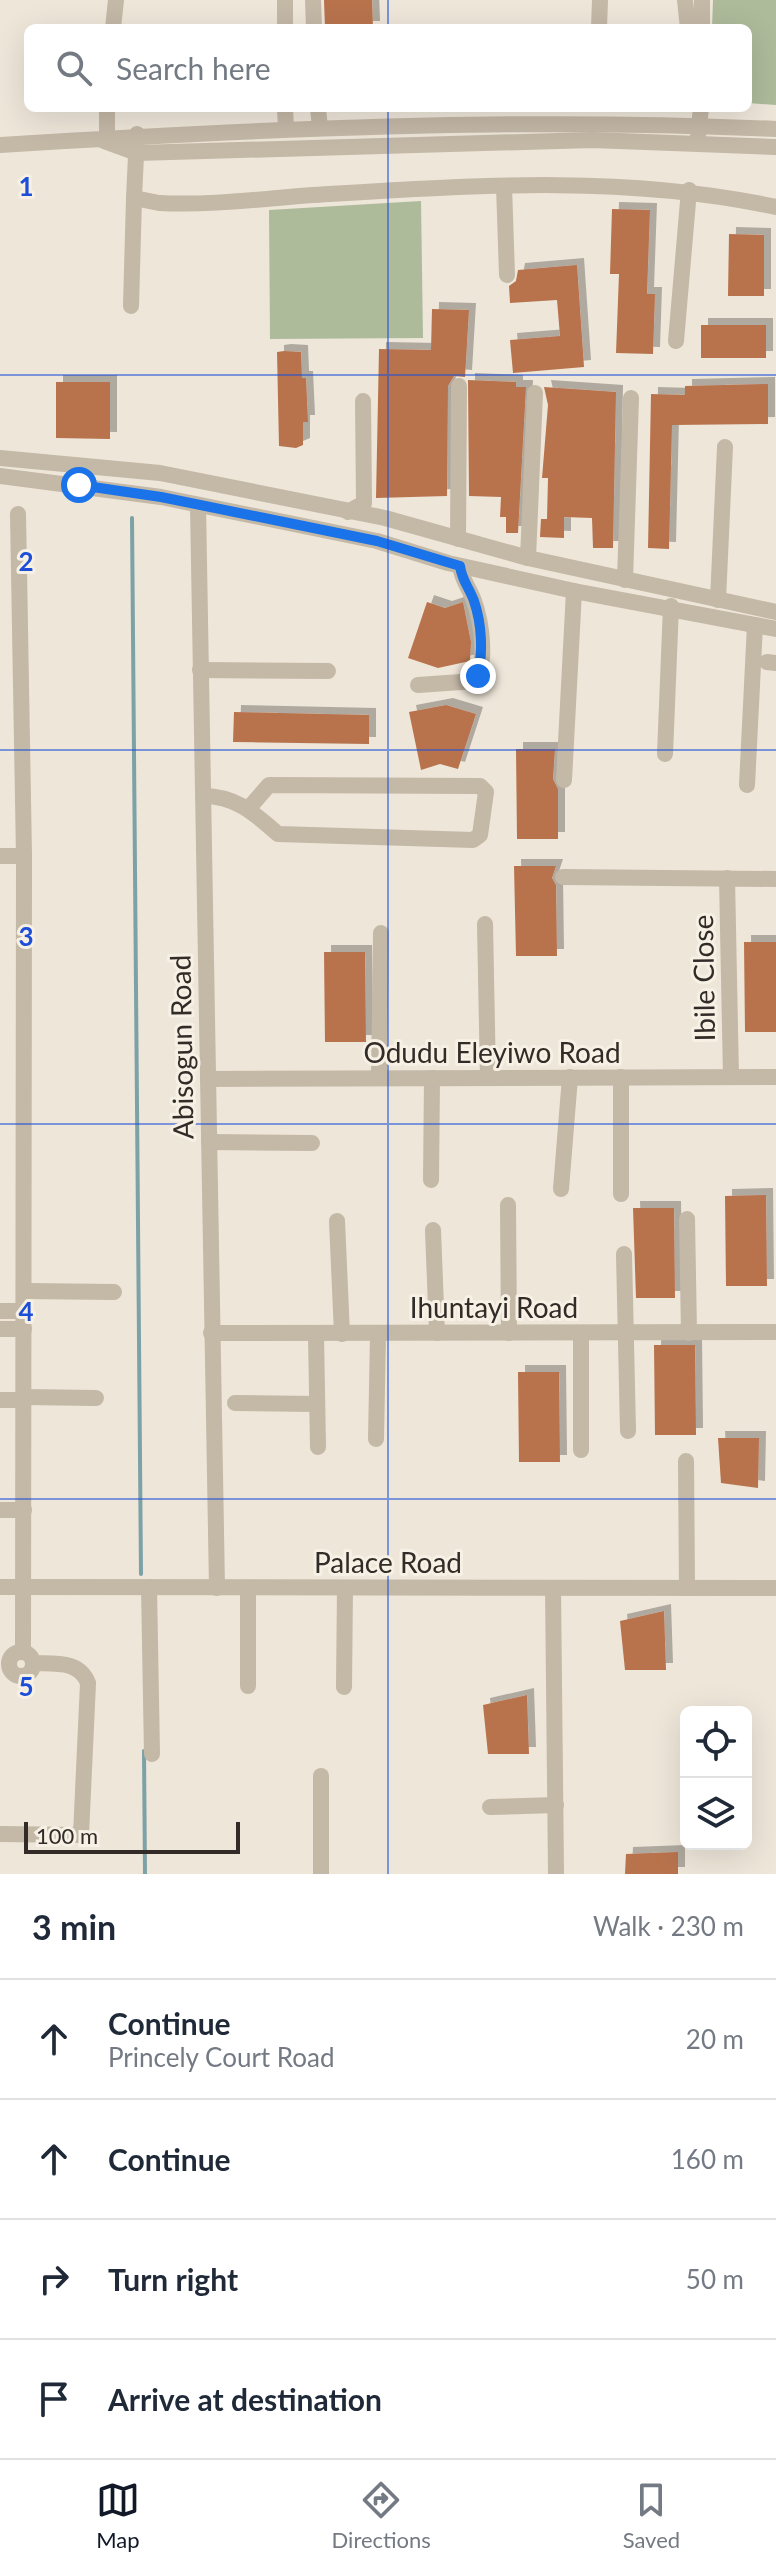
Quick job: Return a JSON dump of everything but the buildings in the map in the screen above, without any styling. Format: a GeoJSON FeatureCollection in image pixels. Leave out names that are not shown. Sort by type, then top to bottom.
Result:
{"type":"FeatureCollection","features":[{"type":"Feature","properties":{"kind":"street"},"geometry":{"type":"LineString","coordinates":[[113,24],[116,0]]}},
{"type":"Feature","properties":{"kind":"street"},"geometry":{"type":"LineString","coordinates":[[285,0],[285,24]]}},
{"type":"Feature","properties":{"kind":"street"},"geometry":{"type":"LineString","coordinates":[[313,0],[314,24]]}},
{"type":"Feature","properties":{"kind":"street"},"geometry":{"type":"LineString","coordinates":[[591,0],[591,24]]}},
{"type":"Feature","properties":{"kind":"street"},"geometry":{"type":"LineString","coordinates":[[599,24],[600,0]]}},
{"type":"Feature","properties":{"kind":"street"},"geometry":{"type":"LineString","coordinates":[[685,0],[688,24]]}},
{"type":"Feature","properties":{"kind":"street"},"geometry":{"type":"LineString","coordinates":[[702,0],[702,24]]}},
{"type":"Feature","properties":{"kind":"street"},"geometry":{"type":"LineString","coordinates":[[104,139],[107,112]]}},
{"type":"Feature","properties":{"kind":"street"},"geometry":{"type":"LineString","coordinates":[[285,112],[286,129]]}},
{"type":"Feature","properties":{"kind":"street"},"geometry":{"type":"LineString","coordinates":[[318,112],[320,128]]}},
{"type":"Feature","properties":{"kind":"street"},"geometry":{"type":"LineString","coordinates":[[697,144],[700,112]]}},
{"type":"Feature","properties":{"kind":"street"},"geometry":{"type":"LineString","coordinates":[[0,145],[137,134],[592,115],[698,126],[776,129]]}},
{"type":"Feature","properties":{"kind":"street"},"geometry":{"type":"LineString","coordinates":[[592,115],[592,140]]}},
{"type":"Feature","properties":{"kind":"street"},"geometry":{"type":"LineString","coordinates":[[131,306],[137,134]]}},
{"type":"Feature","properties":{"kind":"street"},"geometry":{"type":"LineString","coordinates":[[104,139],[137,153],[592,140],[776,147]]}},
{"type":"Feature","properties":{"kind":"street"},"geometry":{"type":"LineString","coordinates":[[134,198],[169,203],[504,186],[635,186],[689,190],[776,207]]}},
{"type":"Feature","properties":{"kind":"street"},"geometry":{"type":"LineString","coordinates":[[504,186],[507,275]]}},
{"type":"Feature","properties":{"kind":"street"},"geometry":{"type":"LineString","coordinates":[[676,341],[689,190]]}},
{"type":"Feature","properties":{"kind":"street"},"geometry":{"type":"LineString","coordinates":[[458,539],[459,386]]}},
{"type":"Feature","properties":{"kind":"street"},"geometry":{"type":"LineString","coordinates":[[528,558],[535,393]]}},
{"type":"Feature","properties":{"kind":"street"},"geometry":{"type":"LineString","coordinates":[[625,580],[631,398]]}},
{"type":"Feature","properties":{"kind":"street"},"geometry":{"type":"LineString","coordinates":[[348,512],[364,503],[363,401]]}},
{"type":"Feature","properties":{"kind":"street"},"geometry":{"type":"LineString","coordinates":[[718,600],[725,447]]}},
{"type":"Feature","properties":{"kind":"street"},"geometry":{"type":"LineString","coordinates":[[0,458],[160,473],[385,518],[528,558],[776,612]]}},
{"type":"Feature","properties":{"kind":"street"},"geometry":{"type":"LineString","coordinates":[[0,476],[198,505],[377,541],[460,566],[574,591],[671,606],[776,629]]}},
{"type":"Feature","properties":{"kind":"street","name":"Abisogun Road"},"geometry":{"type":"LineString","coordinates":[[198,505],[217,1588]]}},
{"type":"Feature","properties":{"kind":"street"},"geometry":{"type":"LineString","coordinates":[[0,1834],[81,1835],[88,1683],[84,1672],[74,1665],[17,1658],[24,1587],[24,856],[18,514]]}},
{"type":"Feature","properties":{"kind":"street"},"geometry":{"type":"LineString","coordinates":[[377,541],[385,518]]}},
{"type":"Feature","properties":{"kind":"street"},"geometry":{"type":"LineString","coordinates":[[418,685],[475,681],[478,676],[482,650],[474,600],[462,580],[460,566]]}},
{"type":"Feature","properties":{"kind":"street"},"geometry":{"type":"LineString","coordinates":[[564,780],[574,591]]}},
{"type":"Feature","properties":{"kind":"street"},"geometry":{"type":"LineString","coordinates":[[665,754],[671,606]]}},
{"type":"Feature","properties":{"kind":"street"},"geometry":{"type":"LineString","coordinates":[[747,785],[755,625]]}},
{"type":"Feature","properties":{"kind":"street"},"geometry":{"type":"LineString","coordinates":[[200,670],[328,671]]}},
{"type":"Feature","properties":{"kind":"street"},"geometry":{"type":"LineString","coordinates":[[203,796],[225,796],[249,808],[278,834],[473,840],[480,835],[486,792],[480,786],[269,785],[249,808]]}},
{"type":"Feature","properties":{"kind":"street"},"geometry":{"type":"LineString","coordinates":[[0,856],[24,856]]}},
{"type":"Feature","properties":{"kind":"street","name":"Ibile Close"},"geometry":{"type":"LineString","coordinates":[[563,877],[776,879]]}},
{"type":"Feature","properties":{"kind":"street","name":"Ibile Close"},"geometry":{"type":"LineString","coordinates":[[727,878],[731,1077]]}},
{"type":"Feature","properties":{"kind":"street"},"geometry":{"type":"LineString","coordinates":[[485,924],[488,1078]]}},
{"type":"Feature","properties":{"kind":"street"},"geometry":{"type":"LineString","coordinates":[[379,1078],[381,933]]}},
{"type":"Feature","properties":{"kind":"street"},"geometry":{"type":"LineString","coordinates":[[561,1189],[570,1077]]}},
{"type":"Feature","properties":{"kind":"street"},"geometry":{"type":"LineString","coordinates":[[621,1077],[621,1194]]}},
{"type":"Feature","properties":{"kind":"street","name":"Odudu Eleyiwo Road"},"geometry":{"type":"LineString","coordinates":[[208,1079],[776,1077]]}},
{"type":"Feature","properties":{"kind":"street"},"geometry":{"type":"LineString","coordinates":[[431,1180],[432,1078]]}},
{"type":"Feature","properties":{"kind":"street"},"geometry":{"type":"LineString","coordinates":[[209,1142],[312,1143]]}},
{"type":"Feature","properties":{"kind":"street"},"geometry":{"type":"LineString","coordinates":[[508,1205],[509,1333]]}},
{"type":"Feature","properties":{"kind":"street"},"geometry":{"type":"LineString","coordinates":[[687,1219],[689,1333]]}},
{"type":"Feature","properties":{"kind":"street"},"geometry":{"type":"LineString","coordinates":[[337,1221],[342,1334]]}},
{"type":"Feature","properties":{"kind":"street"},"geometry":{"type":"LineString","coordinates":[[433,1230],[437,1333]]}},
{"type":"Feature","properties":{"kind":"street"},"geometry":{"type":"LineString","coordinates":[[624,1254],[628,1431]]}},
{"type":"Feature","properties":{"kind":"street"},"geometry":{"type":"LineString","coordinates":[[24,1291],[114,1292]]}},
{"type":"Feature","properties":{"kind":"street"},"geometry":{"type":"LineString","coordinates":[[0,1311],[24,1311]]}},
{"type":"Feature","properties":{"kind":"street"},"geometry":{"type":"LineString","coordinates":[[0,1329],[24,1329]]}},
{"type":"Feature","properties":{"kind":"street","name":"Ihuntayi Road"},"geometry":{"type":"LineString","coordinates":[[211,1333],[776,1332]]}},
{"type":"Feature","properties":{"kind":"street"},"geometry":{"type":"LineString","coordinates":[[581,1333],[581,1450]]}},
{"type":"Feature","properties":{"kind":"street"},"geometry":{"type":"LineString","coordinates":[[376,1439],[378,1334]]}},
{"type":"Feature","properties":{"kind":"street"},"geometry":{"type":"LineString","coordinates":[[316,1335],[318,1447]]}},
{"type":"Feature","properties":{"kind":"street"},"geometry":{"type":"LineString","coordinates":[[0,1400],[96,1398]]}},
{"type":"Feature","properties":{"kind":"street"},"geometry":{"type":"LineString","coordinates":[[235,1403],[317,1404]]}},
{"type":"Feature","properties":{"kind":"street"},"geometry":{"type":"LineString","coordinates":[[686,1461],[687,1588]]}},
{"type":"Feature","properties":{"kind":"street"},"geometry":{"type":"LineString","coordinates":[[0,1510],[24,1510]]}},
{"type":"Feature","properties":{"kind":"street","name":"Palace Road"},"geometry":{"type":"LineString","coordinates":[[0,1587],[776,1588]]}},
{"type":"Feature","properties":{"kind":"street"},"geometry":{"type":"LineString","coordinates":[[149,1587],[152,1754]]}},
{"type":"Feature","properties":{"kind":"street"},"geometry":{"type":"LineString","coordinates":[[248,1588],[248,1686]]}},
{"type":"Feature","properties":{"kind":"street"},"geometry":{"type":"LineString","coordinates":[[344,1687],[345,1588]]}},
{"type":"Feature","properties":{"kind":"street"},"geometry":{"type":"LineString","coordinates":[[553,1588],[556,1874]]}},
{"type":"Feature","properties":{"kind":"street"},"geometry":{"type":"LineString","coordinates":[[321,1776],[321,1874]]}},
{"type":"Feature","properties":{"kind":"street"},"geometry":{"type":"LineString","coordinates":[[490,1807],[556,1805]]}},
{"type":"Feature","properties":{"kind":"green space"},"geometry":{"type":"Polygon","coordinates":[[[713,0],[776,0],[776,105],[752,103],[752,24],[712,24],[713,0]]]}},
{"type":"Feature","properties":{"kind":"green space"},"geometry":{"type":"Polygon","coordinates":[[[421,201],[423,338],[270,339],[269,210],[421,201]]]}},
{"type":"Feature","properties":{"kind":"waterway"},"geometry":{"type":"LineString","coordinates":[[132,518],[141,1574]]}},
{"type":"Feature","properties":{"kind":"waterway"},"geometry":{"type":"LineString","coordinates":[[144,1751],[145,1874]]}},
{"type":"Feature","properties":{"kind":"route"},"geometry":{"type":"LineString","coordinates":[[79,485],[161,497],[377,541],[460,566],[462,580],[474,600],[482,650],[478,676]]}}]}
